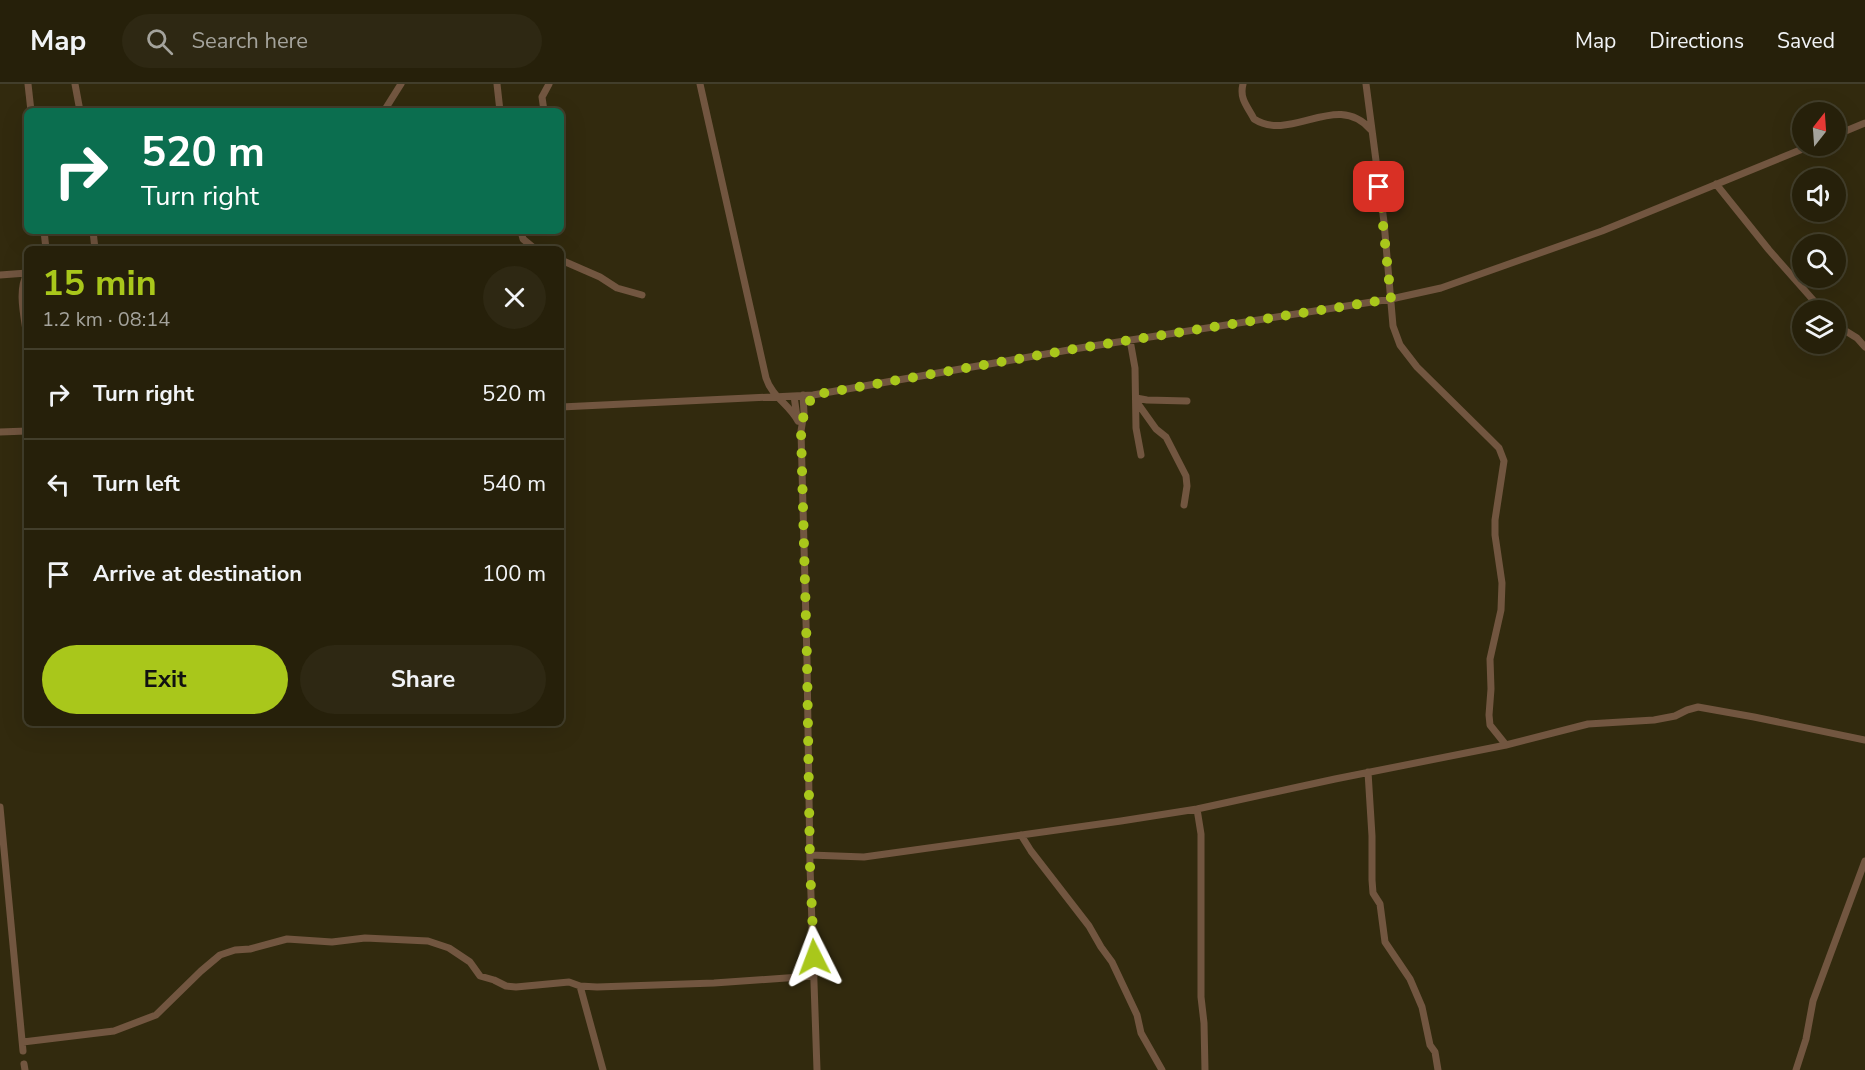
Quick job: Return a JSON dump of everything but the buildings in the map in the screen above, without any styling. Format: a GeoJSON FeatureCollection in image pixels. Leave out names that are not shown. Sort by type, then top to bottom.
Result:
{"type":"FeatureCollection","features":[{"type":"Feature","properties":{"kind":"street"},"geometry":{"type":"LineString","coordinates":[[28,84],[31,108]]}},
{"type":"Feature","properties":{"kind":"street"},"geometry":{"type":"LineString","coordinates":[[75,84],[79,108]]}},
{"type":"Feature","properties":{"kind":"street"},"geometry":{"type":"LineString","coordinates":[[386,108],[401,84]]}},
{"type":"Feature","properties":{"kind":"street"},"geometry":{"type":"LineString","coordinates":[[496,84],[500,108]]}},
{"type":"Feature","properties":{"kind":"street"},"geometry":{"type":"LineString","coordinates":[[544,108],[542,97],[549,84]]}},
{"type":"Feature","properties":{"kind":"street"},"geometry":{"type":"LineString","coordinates":[[700,84],[766,378],[770,389],[798,421]]}},
{"type":"Feature","properties":{"kind":"street"},"geometry":{"type":"LineString","coordinates":[[1243,84],[1241,94],[1244,104],[1251,111],[1254,119],[1267,126],[1341,114],[1360,119],[1372,131]]}},
{"type":"Feature","properties":{"kind":"street"},"geometry":{"type":"LineString","coordinates":[[1366,84],[1384,222],[1393,326],[1400,345],[1417,367],[1499,448],[1504,461],[1495,520],[1502,583],[1501,610],[1490,659],[1489,715],[1490,725],[1506,745]]}},
{"type":"Feature","properties":{"kind":"street"},"geometry":{"type":"LineString","coordinates":[[1846,131],[1865,123]]}},
{"type":"Feature","properties":{"kind":"street"},"geometry":{"type":"LineString","coordinates":[[564,407],[813,395],[1130,340],[1391,299],[1451,284],[1602,231],[1792,153]]}},
{"type":"Feature","properties":{"kind":"street"},"geometry":{"type":"LineString","coordinates":[[1716,184],[1813,300]]}},
{"type":"Feature","properties":{"kind":"street"},"geometry":{"type":"LineString","coordinates":[[522,234],[523,239],[531,246]]}},
{"type":"Feature","properties":{"kind":"street"},"geometry":{"type":"LineString","coordinates":[[564,261],[600,277],[616,288],[642,295]]}},
{"type":"Feature","properties":{"kind":"street"},"geometry":{"type":"LineString","coordinates":[[0,275],[24,273]]}},
{"type":"Feature","properties":{"kind":"street"},"geometry":{"type":"LineString","coordinates":[[24,279],[24,306]]}},
{"type":"Feature","properties":{"kind":"street"},"geometry":{"type":"LineString","coordinates":[[1846,331],[1857,338],[1865,347]]}},
{"type":"Feature","properties":{"kind":"street"},"geometry":{"type":"LineString","coordinates":[[1130,340],[1135,368],[1136,428],[1141,456]]}},
{"type":"Feature","properties":{"kind":"street"},"geometry":{"type":"LineString","coordinates":[[803,395],[804,413],[801,431],[817,1070]]}},
{"type":"Feature","properties":{"kind":"street"},"geometry":{"type":"LineString","coordinates":[[804,413],[813,395]]}},
{"type":"Feature","properties":{"kind":"street"},"geometry":{"type":"LineString","coordinates":[[794,396],[801,431]]}},
{"type":"Feature","properties":{"kind":"street"},"geometry":{"type":"LineString","coordinates":[[1136,400],[1187,401]]}},
{"type":"Feature","properties":{"kind":"street"},"geometry":{"type":"LineString","coordinates":[[1136,400],[1156,429],[1166,437],[1185,476],[1187,486],[1184,505]]}},
{"type":"Feature","properties":{"kind":"street"},"geometry":{"type":"LineString","coordinates":[[0,432],[24,431]]}},
{"type":"Feature","properties":{"kind":"street"},"geometry":{"type":"LineString","coordinates":[[810,855],[864,857],[1197,809],[1506,745],[1588,724],[1654,720],[1698,708],[1865,740]]}},
{"type":"Feature","properties":{"kind":"street"},"geometry":{"type":"LineString","coordinates":[[1368,772],[1373,893],[1380,904],[1385,942],[1410,979],[1422,1007],[1438,1070]]}},
{"type":"Feature","properties":{"kind":"street"},"geometry":{"type":"LineString","coordinates":[[0,807],[23,1051]]}},
{"type":"Feature","properties":{"kind":"street"},"geometry":{"type":"LineString","coordinates":[[1197,809],[1201,834],[1201,997],[1204,1016],[1205,1070]]}},
{"type":"Feature","properties":{"kind":"street"},"geometry":{"type":"LineString","coordinates":[[1021,835],[1089,926],[1112,962],[1137,1015],[1141,1033],[1162,1070]]}},
{"type":"Feature","properties":{"kind":"street"},"geometry":{"type":"LineString","coordinates":[[1796,1070],[1806,1039],[1813,1000],[1865,861]]}},
{"type":"Feature","properties":{"kind":"street"},"geometry":{"type":"LineString","coordinates":[[23,1042],[114,1031],[147,1019],[169,1004],[220,955],[287,939],[332,942],[365,938],[428,941],[449,948],[470,962],[480,976],[506,986],[516,987],[569,982],[580,986],[714,983],[814,976]]}},
{"type":"Feature","properties":{"kind":"street"},"geometry":{"type":"LineString","coordinates":[[580,986],[603,1070]]}},
{"type":"Feature","properties":{"kind":"route"},"geometry":{"type":"LineString","coordinates":[[814,957],[801,431],[804,413],[813,395],[1080,348],[1391,299],[1379,187]]}}]}
